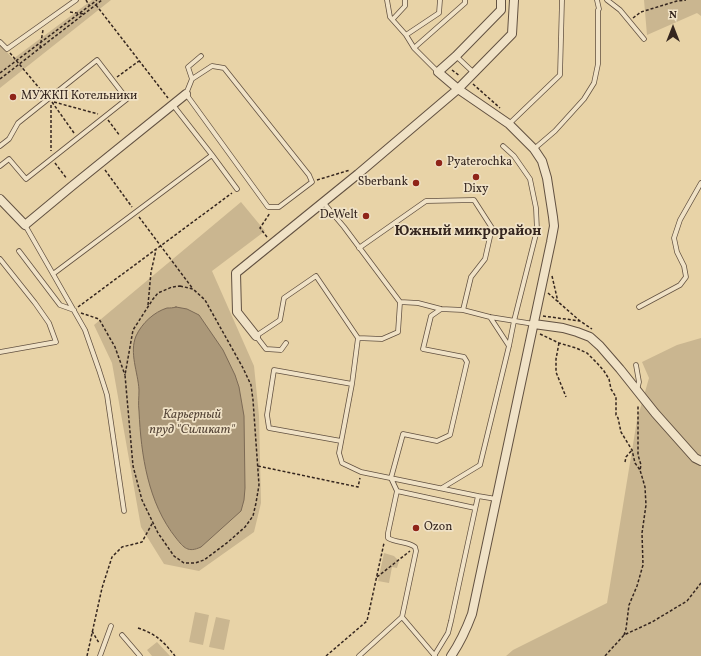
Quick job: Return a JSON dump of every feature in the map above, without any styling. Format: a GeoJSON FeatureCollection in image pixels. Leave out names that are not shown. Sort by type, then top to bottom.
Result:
{"type":"FeatureCollection","features":[{"type":"Feature","properties":{"kind":"street"},"geometry":{"type":"LineString","coordinates":[[451,656],[461,640],[472,614],[554,226],[547,178],[542,161],[534,149],[509,124],[458,89],[438,72],[456,56],[501,10],[501,0]]}},
{"type":"Feature","properties":{"kind":"street"},"geometry":{"type":"LineString","coordinates":[[256,336],[237,312],[236,273],[458,89],[512,34],[514,0]]}},
{"type":"Feature","properties":{"kind":"street"},"geometry":{"type":"LineString","coordinates":[[1,203],[25,226],[125,142],[186,94]]}},
{"type":"Feature","properties":{"kind":"street"},"geometry":{"type":"LineString","coordinates":[[533,327],[562,328],[590,337],[600,346],[638,390],[655,413],[695,458],[701,461]]}},
{"type":"Feature","properties":{"kind":"lane"},"geometry":{"type":"LineString","coordinates":[[0,42],[7,49],[76,0]]}},
{"type":"Feature","properties":{"kind":"lane"},"geometry":{"type":"LineString","coordinates":[[387,0],[390,17],[406,35],[414,48],[438,72]]}},
{"type":"Feature","properties":{"kind":"lane"},"geometry":{"type":"LineString","coordinates":[[393,19],[405,6],[405,0]]}},
{"type":"Feature","properties":{"kind":"lane"},"geometry":{"type":"LineString","coordinates":[[406,35],[439,13],[440,0]]}},
{"type":"Feature","properties":{"kind":"lane"},"geometry":{"type":"LineString","coordinates":[[414,48],[465,3],[465,0]]}},
{"type":"Feature","properties":{"kind":"lane"},"geometry":{"type":"LineString","coordinates":[[509,124],[560,75],[562,0]]}},
{"type":"Feature","properties":{"kind":"lane"},"geometry":{"type":"LineString","coordinates":[[534,149],[555,131],[584,99],[594,84],[598,64],[599,9],[597,0]]}},
{"type":"Feature","properties":{"kind":"lane"},"geometry":{"type":"LineString","coordinates":[[607,0],[620,10],[644,39]]}},
{"type":"Feature","properties":{"kind":"lane"},"geometry":{"type":"LineString","coordinates":[[192,79],[188,67],[201,56]]}},
{"type":"Feature","properties":{"kind":"lane"},"geometry":{"type":"LineString","coordinates":[[456,56],[474,73]]}},
{"type":"Feature","properties":{"kind":"lane"},"geometry":{"type":"LineString","coordinates":[[0,146],[9,139],[18,123],[50,100],[97,60],[127,98],[26,179],[9,159],[0,166]]}},
{"type":"Feature","properties":{"kind":"lane"},"geometry":{"type":"LineString","coordinates":[[212,66],[224,68],[309,175],[312,182],[279,207],[268,207],[186,94],[192,79],[212,66]]}},
{"type":"Feature","properties":{"kind":"lane"},"geometry":{"type":"LineString","coordinates":[[173,104],[237,188]]}},
{"type":"Feature","properties":{"kind":"lane"},"geometry":{"type":"LineString","coordinates":[[442,488],[480,465],[537,230],[536,208],[530,179],[514,156],[503,146]]}},
{"type":"Feature","properties":{"kind":"lane"},"geometry":{"type":"LineString","coordinates":[[52,274],[212,154]]}},
{"type":"Feature","properties":{"kind":"lane"},"geometry":{"type":"LineString","coordinates":[[640,307],[680,285],[686,277],[684,266],[677,252],[674,238],[680,220],[701,183]]}},
{"type":"Feature","properties":{"kind":"lane"},"geometry":{"type":"LineString","coordinates":[[359,248],[426,201],[474,200],[492,228],[485,259],[471,277],[463,310]]}},
{"type":"Feature","properties":{"kind":"lane"},"geometry":{"type":"LineString","coordinates":[[323,202],[400,302],[398,332],[382,339],[358,338]]}},
{"type":"Feature","properties":{"kind":"lane"},"geometry":{"type":"LineString","coordinates":[[25,226],[85,330],[99,370],[107,395],[124,511]]}},
{"type":"Feature","properties":{"kind":"lane"},"geometry":{"type":"LineString","coordinates":[[19,250],[60,305],[74,311]]}},
{"type":"Feature","properties":{"kind":"lane"},"geometry":{"type":"LineString","coordinates":[[0,259],[35,302],[49,323],[56,342],[0,352]]}},
{"type":"Feature","properties":{"kind":"lane"},"geometry":{"type":"LineString","coordinates":[[286,343],[281,350],[266,349],[256,336],[280,320],[284,298],[316,276],[358,338],[352,384],[341,441],[340,453],[342,463],[361,472],[496,499]]}},
{"type":"Feature","properties":{"kind":"lane"},"geometry":{"type":"LineString","coordinates":[[400,302],[418,303],[441,309],[463,310],[514,321],[533,327]]}},
{"type":"Feature","properties":{"kind":"lane"},"geometry":{"type":"LineString","coordinates":[[360,656],[402,617],[416,551],[415,547],[412,545],[388,538],[397,491],[391,478],[403,434],[437,441],[450,435],[467,362],[464,357],[423,349],[431,316],[441,309]]}},
{"type":"Feature","properties":{"kind":"lane"},"geometry":{"type":"LineString","coordinates":[[490,317],[509,346]]}},
{"type":"Feature","properties":{"kind":"lane"},"geometry":{"type":"LineString","coordinates":[[636,365],[639,382],[638,390]]}},
{"type":"Feature","properties":{"kind":"lane"},"geometry":{"type":"LineString","coordinates":[[341,441],[269,428],[267,415],[274,370],[352,384]]}},
{"type":"Feature","properties":{"kind":"lane"},"geometry":{"type":"LineString","coordinates":[[397,491],[475,508]]}},
{"type":"Feature","properties":{"kind":"lane"},"geometry":{"type":"LineString","coordinates":[[402,617],[434,656],[448,633],[478,496]]}},
{"type":"Feature","properties":{"kind":"lane"},"geometry":{"type":"LineString","coordinates":[[100,656],[111,626]]}},
{"type":"Feature","properties":{"kind":"lane"},"geometry":{"type":"LineString","coordinates":[[122,635],[140,656]]}},
{"type":"Feature","properties":{"kind":"path"},"geometry":{"type":"LineString","coordinates":[[86,0],[91,8]]}},
{"type":"Feature","properties":{"kind":"path"},"geometry":{"type":"LineString","coordinates":[[0,73],[97,0]]}},
{"type":"Feature","properties":{"kind":"path"},"geometry":{"type":"LineString","coordinates":[[0,79],[102,0]]}},
{"type":"Feature","properties":{"kind":"path"},"geometry":{"type":"LineString","coordinates":[[630,21],[641,12],[677,1],[686,0]]}},
{"type":"Feature","properties":{"kind":"path"},"geometry":{"type":"LineString","coordinates":[[96,5],[173,104]]}},
{"type":"Feature","properties":{"kind":"path"},"geometry":{"type":"LineString","coordinates":[[61,11],[84,14]]}},
{"type":"Feature","properties":{"kind":"path"},"geometry":{"type":"LineString","coordinates":[[40,48],[44,23]]}},
{"type":"Feature","properties":{"kind":"path"},"geometry":{"type":"LineString","coordinates":[[7,49],[50,100],[78,138]]}},
{"type":"Feature","properties":{"kind":"path"},"geometry":{"type":"LineString","coordinates":[[113,80],[139,60]]}},
{"type":"Feature","properties":{"kind":"path"},"geometry":{"type":"LineString","coordinates":[[471,83],[502,109]]}},
{"type":"Feature","properties":{"kind":"path"},"geometry":{"type":"LineString","coordinates":[[50,100],[105,116],[125,142]]}},
{"type":"Feature","properties":{"kind":"path"},"geometry":{"type":"LineString","coordinates":[[50,100],[51,159],[72,186]]}},
{"type":"Feature","properties":{"kind":"path"},"geometry":{"type":"LineString","coordinates":[[74,311],[99,319],[115,347],[125,375],[133,466],[142,500],[158,533],[174,556],[184,563],[195,563],[204,560],[245,527],[253,516],[259,485],[251,385],[205,300],[193,289],[100,163]]}},
{"type":"Feature","properties":{"kind":"path"},"geometry":{"type":"LineString","coordinates":[[312,182],[352,169]]}},
{"type":"Feature","properties":{"kind":"path"},"geometry":{"type":"LineString","coordinates":[[74,311],[237,188]]}},
{"type":"Feature","properties":{"kind":"path"},"geometry":{"type":"LineString","coordinates":[[272,243],[260,228],[274,207]]}},
{"type":"Feature","properties":{"kind":"path"},"geometry":{"type":"LineString","coordinates":[[148,306],[151,272],[156,250]]}},
{"type":"Feature","properties":{"kind":"path"},"geometry":{"type":"LineString","coordinates":[[551,272],[558,302]]}},
{"type":"Feature","properties":{"kind":"path"},"geometry":{"type":"LineString","coordinates":[[125,375],[133,330],[153,299],[158,293],[180,286],[193,289]]}},
{"type":"Feature","properties":{"kind":"path"},"geometry":{"type":"LineString","coordinates":[[542,287],[580,321]]}},
{"type":"Feature","properties":{"kind":"path"},"geometry":{"type":"LineString","coordinates":[[533,327],[558,343],[587,353],[604,371],[616,397],[616,415],[621,432],[632,450],[635,463],[640,470]]}},
{"type":"Feature","properties":{"kind":"path"},"geometry":{"type":"LineString","coordinates":[[558,343],[556,372],[566,397]]}},
{"type":"Feature","properties":{"kind":"path"},"geometry":{"type":"LineString","coordinates":[[624,635],[629,605],[643,565],[642,533],[646,505],[645,487],[640,470],[638,455],[638,390]]}},
{"type":"Feature","properties":{"kind":"path"},"geometry":{"type":"LineString","coordinates":[[625,462],[626,457],[632,450]]}},
{"type":"Feature","properties":{"kind":"path"},"geometry":{"type":"LineString","coordinates":[[258,466],[358,487],[361,472]]}},
{"type":"Feature","properties":{"kind":"path"},"geometry":{"type":"LineString","coordinates":[[87,656],[102,588],[112,557],[122,547],[142,542],[153,522]]}},
{"type":"Feature","properties":{"kind":"path"},"geometry":{"type":"LineString","coordinates":[[326,656],[367,621],[384,544],[388,538]]}},
{"type":"Feature","properties":{"kind":"path"},"geometry":{"type":"LineString","coordinates":[[377,577],[415,547]]}},
{"type":"Feature","properties":{"kind":"path"},"geometry":{"type":"LineString","coordinates":[[605,656],[624,635],[652,622],[687,601],[701,585]]}},
{"type":"Feature","properties":{"kind":"path"},"geometry":{"type":"LineString","coordinates":[[138,628],[150,632],[159,638],[175,656]]}},
{"type":"Feature","properties":{"kind":"path"},"geometry":{"type":"LineString","coordinates":[[92,631],[102,649]]}},
{"type":"Feature","properties":{"kind":"shaded area"},"geometry":{"type":"Polygon","coordinates":[[[92,0],[111,0],[0,88],[0,44],[13,59],[92,0]]]}},
{"type":"Feature","properties":{"kind":"shaded area"},"geometry":{"type":"Polygon","coordinates":[[[644,0],[701,0],[701,16],[697,13],[647,35],[644,0]]]}},
{"type":"Feature","properties":{"kind":"shaded area"},"geometry":{"type":"Polygon","coordinates":[[[241,202],[265,231],[212,271],[254,366],[259,416],[261,503],[254,532],[199,571],[164,564],[141,527],[112,363],[94,325],[241,202]]]}},
{"type":"Feature","properties":{"kind":"shaded area"},"geometry":{"type":"Polygon","coordinates":[[[701,338],[701,656],[506,656],[513,650],[607,603],[637,420],[649,378],[642,362],[677,345],[701,338]]]}},
{"type":"Feature","properties":{"kind":"shaded area"},"geometry":{"type":"Polygon","coordinates":[[[384,553],[394,556],[399,561],[397,568],[392,567],[389,583],[378,581],[384,553]]]}},
{"type":"Feature","properties":{"kind":"shaded area"},"geometry":{"type":"Polygon","coordinates":[[[195,612],[209,615],[203,645],[189,642],[195,612]]]}},
{"type":"Feature","properties":{"kind":"shaded area"},"geometry":{"type":"Polygon","coordinates":[[[216,617],[230,620],[224,650],[209,647],[216,617]]]}},
{"type":"Feature","properties":{"kind":"shaded area"},"geometry":{"type":"Polygon","coordinates":[[[157,642],[170,656],[152,656],[147,650],[157,642]]]}},
{"type":"Feature","properties":{"kind":"water","name":"Карьерный пруд \"Силикат\""},"geometry":{"type":"Polygon","coordinates":[[[176,307],[187,309],[199,315],[223,350],[239,387],[244,416],[245,488],[241,511],[201,547],[193,550],[184,547],[166,524],[159,510],[148,478],[144,461],[140,428],[139,390],[133,349],[136,336],[145,322],[162,310],[176,307]]]}},
{"type":"Feature","properties":{"kind":"place","name":"МУЖКП Котельники"},"geometry":{"type":"Point","coordinates":[13,97]}},
{"type":"Feature","properties":{"kind":"place","name":"Pyaterochka"},"geometry":{"type":"Point","coordinates":[439,163]}},
{"type":"Feature","properties":{"kind":"place","name":"Dixy"},"geometry":{"type":"Point","coordinates":[476,177]}},
{"type":"Feature","properties":{"kind":"place","name":"Sberbank"},"geometry":{"type":"Point","coordinates":[416,183]}},
{"type":"Feature","properties":{"kind":"place","name":"DeWelt"},"geometry":{"type":"Point","coordinates":[366,216]}},
{"type":"Feature","properties":{"kind":"place","name":"Ozon"},"geometry":{"type":"Point","coordinates":[416,528]}},
{"type":"Feature","properties":{"kind":"district","name":"Южный микрорайон"},"geometry":{"type":"Point","coordinates":[468,232]}}]}
